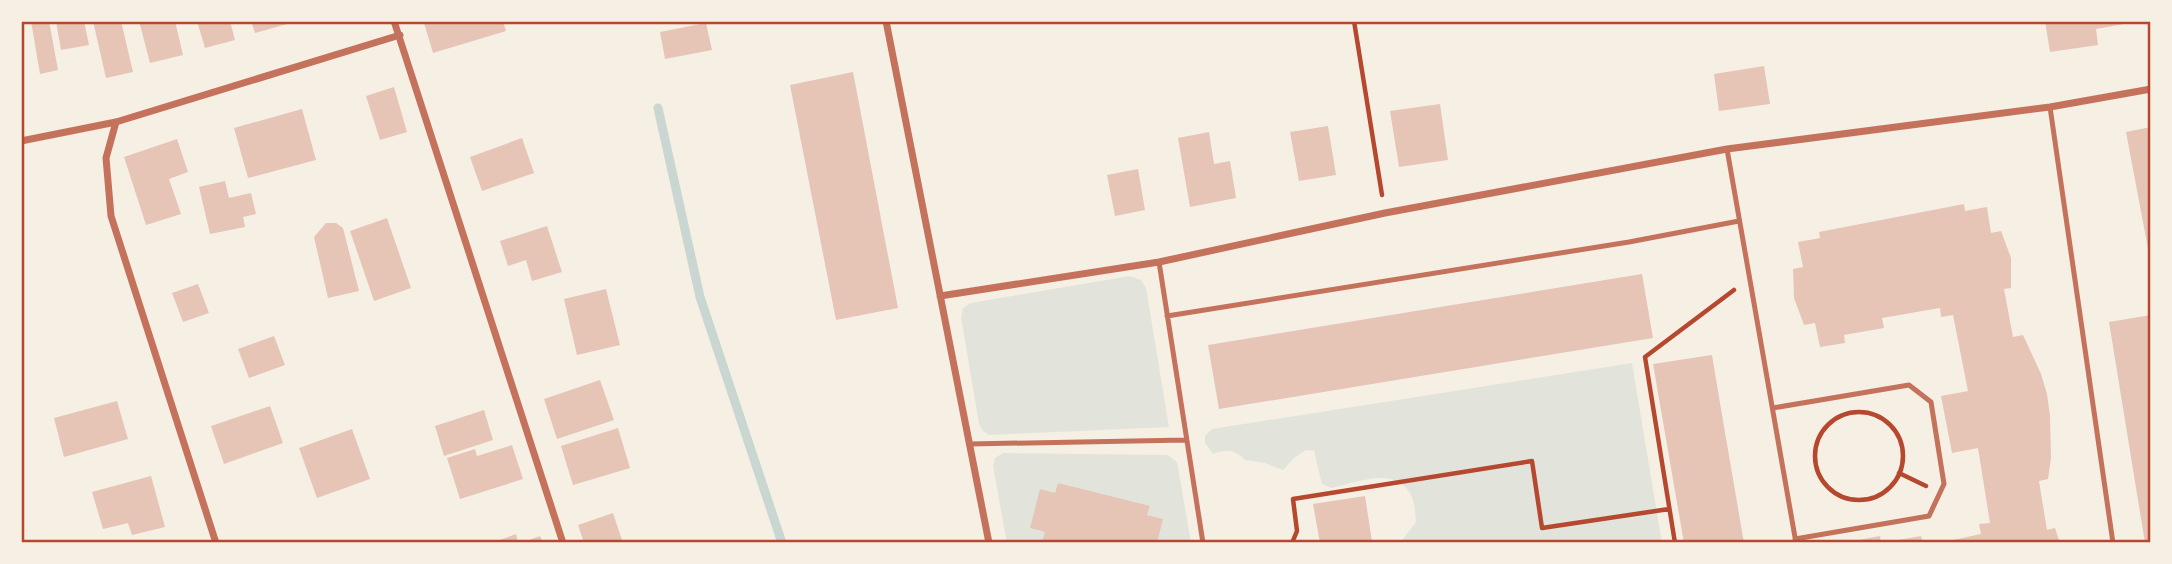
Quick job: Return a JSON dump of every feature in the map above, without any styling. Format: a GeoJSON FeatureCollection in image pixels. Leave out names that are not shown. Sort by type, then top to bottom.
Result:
{"type":"FeatureCollection","features":[{"type":"Feature","properties":{"kind":"street"},"geometry":{"type":"LineString","coordinates":[[394,21],[563,543]]}},
{"type":"Feature","properties":{"kind":"street"},"geometry":{"type":"LineString","coordinates":[[886,21],[989,543]]}},
{"type":"Feature","properties":{"kind":"street"},"geometry":{"type":"LineString","coordinates":[[21,141],[116,122],[400,35]]}},
{"type":"Feature","properties":{"kind":"street"},"geometry":{"type":"LineString","coordinates":[[940,296],[1159,262],[1385,213],[1727,149],[2050,107],[2151,89]]}},
{"type":"Feature","properties":{"kind":"street"},"geometry":{"type":"LineString","coordinates":[[116,122],[106,158],[111,216],[216,543]]}},
{"type":"Feature","properties":{"kind":"lane"},"geometry":{"type":"LineString","coordinates":[[2050,107],[2113,543]]}},
{"type":"Feature","properties":{"kind":"lane"},"geometry":{"type":"LineString","coordinates":[[1727,149],[1796,541],[1929,516],[1944,484],[1931,402],[1909,385],[1773,408]]}},
{"type":"Feature","properties":{"kind":"lane"},"geometry":{"type":"LineString","coordinates":[[1167,316],[1615,244],[1739,221]]}},
{"type":"Feature","properties":{"kind":"lane"},"geometry":{"type":"LineString","coordinates":[[1159,262],[1203,543]]}},
{"type":"Feature","properties":{"kind":"lane"},"geometry":{"type":"LineString","coordinates":[[968,444],[1186,440]]}},
{"type":"Feature","properties":{"kind":"path"},"geometry":{"type":"LineString","coordinates":[[1354,21],[1385,213]]}},
{"type":"Feature","properties":{"kind":"path"},"geometry":{"type":"LineString","coordinates":[[1675,543],[1645,357],[1749,278]]}},
{"type":"Feature","properties":{"kind":"path"},"geometry":{"type":"LineString","coordinates":[[1851,412],[1869,413],[1884,419],[1896,432],[1902,448],[1902,466],[1899,473],[1895,481],[1882,493],[1866,499],[1849,499],[1833,492],[1822,480],[1815,463],[1816,446],[1823,430],[1835,418],[1851,412]]}},
{"type":"Feature","properties":{"kind":"path"},"geometry":{"type":"LineString","coordinates":[[1292,543],[1297,531],[1293,499],[1532,461],[1542,528],[1670,509]]}},
{"type":"Feature","properties":{"kind":"path"},"geometry":{"type":"LineString","coordinates":[[1899,473],[1940,492]]}},
{"type":"Feature","properties":{"kind":"shaded area"},"geometry":{"type":"Polygon","coordinates":[[[1130,276],[1141,280],[1146,288],[1169,427],[989,435],[983,431],[979,424],[961,317],[963,308],[971,303],[1130,276]]]}},
{"type":"Feature","properties":{"kind":"shaded area"},"geometry":{"type":"Polygon","coordinates":[[[1632,363],[1662,543],[1400,543],[1416,522],[1411,495],[1396,481],[1374,478],[1331,488],[1322,484],[1314,451],[1306,450],[1283,470],[1265,463],[1245,460],[1230,451],[1213,454],[1205,443],[1205,436],[1212,429],[1632,363]]]}},
{"type":"Feature","properties":{"kind":"shaded area"},"geometry":{"type":"Polygon","coordinates":[[[1003,453],[1168,455],[1177,462],[1191,543],[1007,543],[993,466],[995,458],[1003,453]]]}},
{"type":"Feature","properties":{"kind":"building"},"geometry":{"type":"Polygon","coordinates":[[[31,21],[49,21],[58,70],[40,74],[31,21]]]}},
{"type":"Feature","properties":{"kind":"building"},"geometry":{"type":"Polygon","coordinates":[[[56,21],[84,21],[89,45],[61,50],[56,21]]]}},
{"type":"Feature","properties":{"kind":"building"},"geometry":{"type":"Polygon","coordinates":[[[93,21],[121,21],[133,72],[106,78],[93,21]]]}},
{"type":"Feature","properties":{"kind":"building"},"geometry":{"type":"Polygon","coordinates":[[[139,21],[175,21],[183,55],[150,63],[139,21]]]}},
{"type":"Feature","properties":{"kind":"building"},"geometry":{"type":"Polygon","coordinates":[[[197,21],[230,21],[235,40],[205,48],[197,21]]]}},
{"type":"Feature","properties":{"kind":"building"},"geometry":{"type":"Polygon","coordinates":[[[251,21],[286,21],[287,24],[255,33],[251,21]]]}},
{"type":"Feature","properties":{"kind":"building"},"geometry":{"type":"Polygon","coordinates":[[[503,21],[506,31],[433,53],[424,23],[503,21]]]}},
{"type":"Feature","properties":{"kind":"building"},"geometry":{"type":"Polygon","coordinates":[[[2045,21],[2135,22],[2096,29],[2098,45],[2050,52],[2045,21]]]}},
{"type":"Feature","properties":{"kind":"building"},"geometry":{"type":"Polygon","coordinates":[[[706,23],[712,50],[665,59],[660,32],[706,23]]]}},
{"type":"Feature","properties":{"kind":"building"},"geometry":{"type":"Polygon","coordinates":[[[1764,66],[1770,104],[1719,111],[1714,74],[1764,66]]]}},
{"type":"Feature","properties":{"kind":"building"},"geometry":{"type":"Polygon","coordinates":[[[853,72],[898,308],[836,320],[790,85],[853,72]]]}},
{"type":"Feature","properties":{"kind":"building"},"geometry":{"type":"Polygon","coordinates":[[[394,87],[407,132],[380,140],[366,96],[394,87]]]}},
{"type":"Feature","properties":{"kind":"building"},"geometry":{"type":"Polygon","coordinates":[[[1440,104],[1448,160],[1399,167],[1390,111],[1440,104]]]}},
{"type":"Feature","properties":{"kind":"building"},"geometry":{"type":"Polygon","coordinates":[[[302,109],[316,160],[248,178],[234,128],[302,109]]]}},
{"type":"Feature","properties":{"kind":"building"},"geometry":{"type":"Polygon","coordinates":[[[1328,126],[1336,175],[1299,181],[1290,132],[1328,126]]]}},
{"type":"Feature","properties":{"kind":"building"},"geometry":{"type":"Polygon","coordinates":[[[2151,127],[2151,259],[2150,259],[2126,132],[2151,127]]]}},
{"type":"Feature","properties":{"kind":"building"},"geometry":{"type":"Polygon","coordinates":[[[1209,132],[1214,164],[1230,161],[1236,198],[1190,207],[1178,138],[1209,132]]]}},
{"type":"Feature","properties":{"kind":"building"},"geometry":{"type":"Polygon","coordinates":[[[522,138],[534,173],[482,191],[470,157],[522,138]]]}},
{"type":"Feature","properties":{"kind":"building"},"geometry":{"type":"Polygon","coordinates":[[[177,139],[188,172],[169,179],[181,214],[146,225],[124,157],[177,139]]]}},
{"type":"Feature","properties":{"kind":"building"},"geometry":{"type":"Polygon","coordinates":[[[1138,169],[1145,210],[1115,216],[1107,175],[1138,169]]]}},
{"type":"Feature","properties":{"kind":"building"},"geometry":{"type":"Polygon","coordinates":[[[225,181],[229,198],[251,193],[256,214],[243,217],[245,227],[210,234],[199,187],[225,181]]]}},
{"type":"Feature","properties":{"kind":"building"},"geometry":{"type":"Polygon","coordinates":[[[1964,204],[1965,211],[1987,207],[1991,233],[2001,231],[2011,258],[2011,288],[2004,289],[2013,337],[2023,335],[2047,394],[2051,458],[2048,479],[2039,481],[2047,530],[2055,528],[2060,543],[1939,543],[1981,534],[1979,524],[1990,523],[1978,448],[1952,453],[1941,396],[1968,391],[1953,315],[1941,317],[1940,308],[1882,318],[1884,328],[1844,335],[1845,343],[1820,347],[1815,323],[1804,325],[1794,298],[1793,269],[1803,267],[1798,242],[1820,238],[1819,232],[1964,204]]]}},
{"type":"Feature","properties":{"kind":"building"},"geometry":{"type":"Polygon","coordinates":[[[387,218],[411,288],[374,301],[350,231],[387,218]]]}},
{"type":"Feature","properties":{"kind":"building"},"geometry":{"type":"Polygon","coordinates":[[[326,223],[336,223],[343,228],[359,291],[328,298],[314,237],[326,223]]]}},
{"type":"Feature","properties":{"kind":"building"},"geometry":{"type":"Polygon","coordinates":[[[547,226],[562,272],[532,281],[526,260],[508,266],[500,241],[547,226]]]}},
{"type":"Feature","properties":{"kind":"building"},"geometry":{"type":"Polygon","coordinates":[[[1642,274],[1653,338],[1219,409],[1208,345],[1642,274]]]}},
{"type":"Feature","properties":{"kind":"building"},"geometry":{"type":"Polygon","coordinates":[[[198,284],[209,313],[183,322],[172,293],[198,284]]]}},
{"type":"Feature","properties":{"kind":"building"},"geometry":{"type":"Polygon","coordinates":[[[606,289],[620,345],[577,355],[564,299],[606,289]]]}},
{"type":"Feature","properties":{"kind":"building"},"geometry":{"type":"Polygon","coordinates":[[[2151,315],[2151,543],[2145,543],[2109,322],[2151,315]]]}},
{"type":"Feature","properties":{"kind":"building"},"geometry":{"type":"Polygon","coordinates":[[[274,336],[285,365],[249,378],[238,349],[274,336]]]}},
{"type":"Feature","properties":{"kind":"building"},"geometry":{"type":"Polygon","coordinates":[[[1712,355],[1744,543],[1684,543],[1653,364],[1712,355]]]}},
{"type":"Feature","properties":{"kind":"building"},"geometry":{"type":"Polygon","coordinates":[[[600,380],[614,420],[557,439],[544,399],[600,380]]]}},
{"type":"Feature","properties":{"kind":"building"},"geometry":{"type":"Polygon","coordinates":[[[117,401],[128,439],[64,457],[54,418],[117,401]]]}},
{"type":"Feature","properties":{"kind":"building"},"geometry":{"type":"Polygon","coordinates":[[[270,406],[283,443],[224,464],[211,426],[270,406]]]}},
{"type":"Feature","properties":{"kind":"building"},"geometry":{"type":"Polygon","coordinates":[[[484,410],[493,440],[444,456],[435,426],[484,410]]]}},
{"type":"Feature","properties":{"kind":"building"},"geometry":{"type":"Polygon","coordinates":[[[618,428],[630,468],[573,485],[561,446],[618,428]]]}},
{"type":"Feature","properties":{"kind":"building"},"geometry":{"type":"Polygon","coordinates":[[[352,429],[370,479],[317,498],[299,448],[352,429]]]}},
{"type":"Feature","properties":{"kind":"building"},"geometry":{"type":"Polygon","coordinates":[[[512,445],[523,479],[460,499],[447,458],[475,449],[477,456],[512,445]]]}},
{"type":"Feature","properties":{"kind":"building"},"geometry":{"type":"Polygon","coordinates":[[[151,476],[165,527],[132,535],[128,523],[103,529],[92,492],[151,476]]]}},
{"type":"Feature","properties":{"kind":"building"},"geometry":{"type":"Polygon","coordinates":[[[1058,483],[1150,506],[1147,515],[1163,519],[1157,543],[1042,541],[1045,532],[1030,528],[1040,489],[1055,493],[1058,483]]]}},
{"type":"Feature","properties":{"kind":"building"},"geometry":{"type":"Polygon","coordinates":[[[1365,496],[1372,541],[1320,543],[1313,504],[1365,496]]]}},
{"type":"Feature","properties":{"kind":"building"},"geometry":{"type":"Polygon","coordinates":[[[613,513],[623,543],[584,543],[578,525],[613,513]]]}},
{"type":"Feature","properties":{"kind":"building"},"geometry":{"type":"Polygon","coordinates":[[[516,534],[518,543],[492,543],[516,534]]]}},
{"type":"Feature","properties":{"kind":"building"},"geometry":{"type":"Polygon","coordinates":[[[540,536],[543,543],[521,543],[540,536]]]}},
{"type":"Feature","properties":{"kind":"building"},"geometry":{"type":"Polygon","coordinates":[[[1880,536],[1881,543],[1854,541],[1880,536]]]}},
{"type":"Feature","properties":{"kind":"building"},"geometry":{"type":"Polygon","coordinates":[[[1921,536],[1923,543],[1887,543],[1887,542],[1921,536]]]}},
{"type":"Feature","properties":{"kind":"waterway"},"geometry":{"type":"LineString","coordinates":[[658,108],[700,297],[782,543]]}}]}
